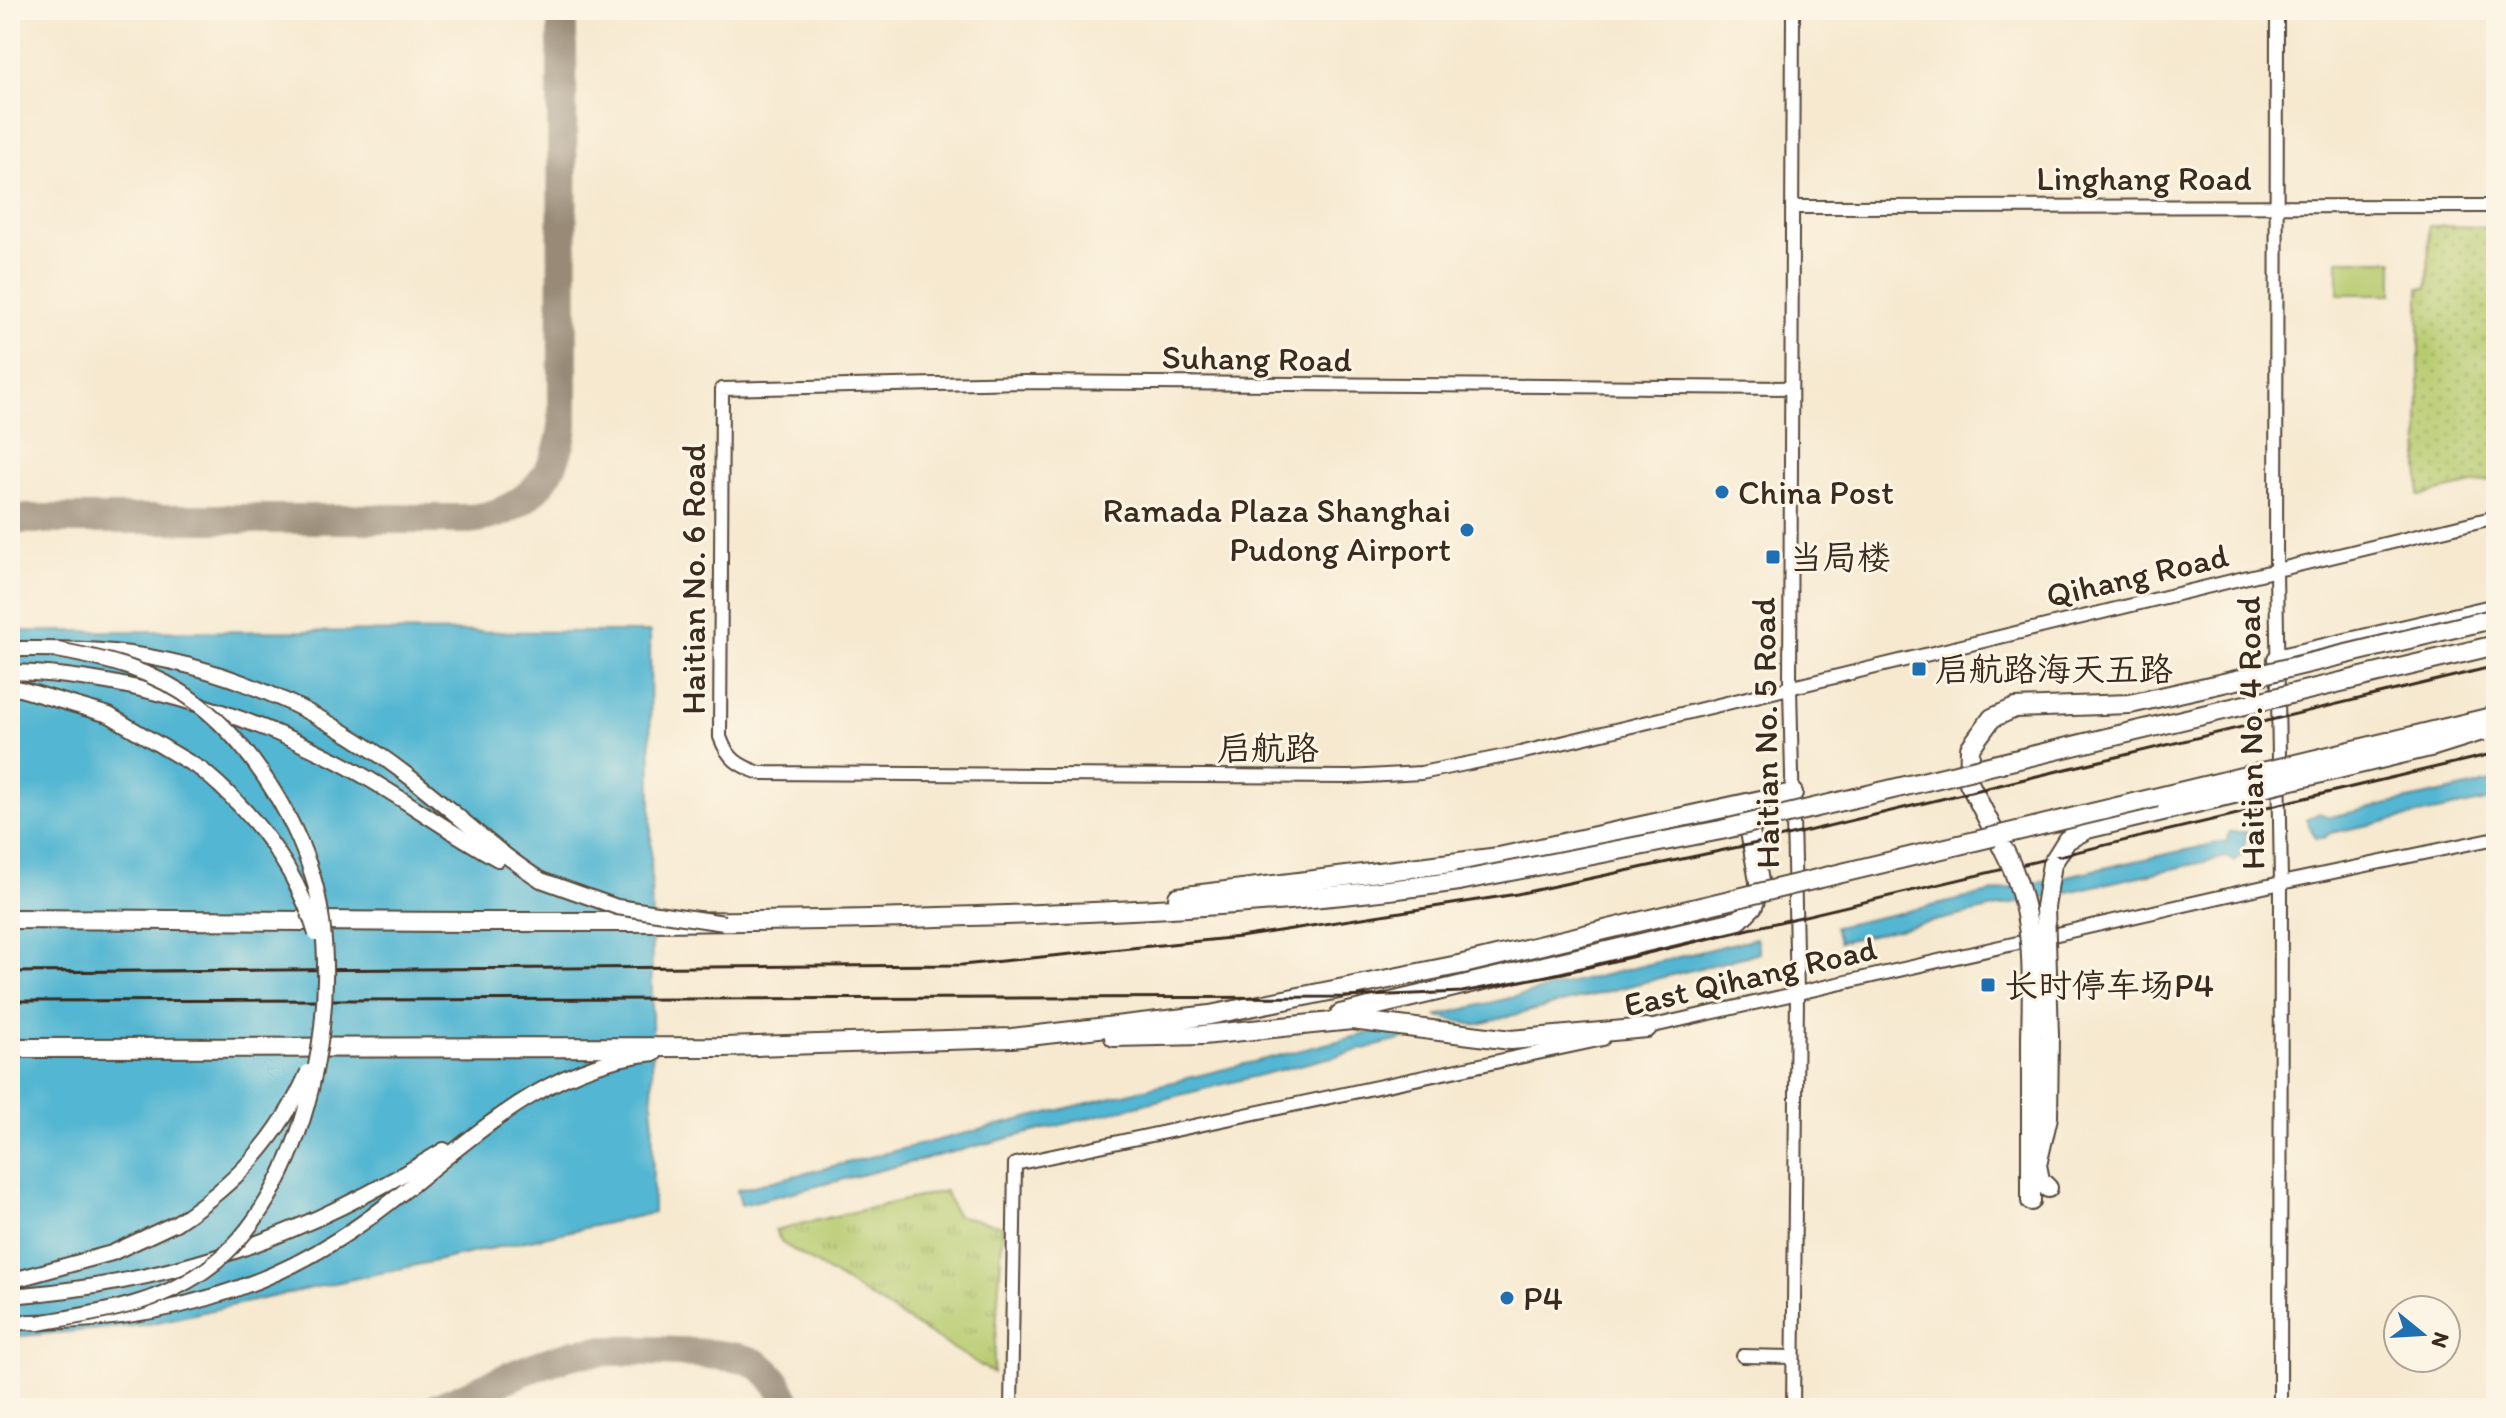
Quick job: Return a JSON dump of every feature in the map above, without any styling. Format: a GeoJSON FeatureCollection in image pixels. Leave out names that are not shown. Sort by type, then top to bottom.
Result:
{"type":"FeatureCollection","features":[{"type":"Feature","properties":{"kind":"highway"},"geometry":{"type":"LineString","coordinates":[[2277,659],[2496,608]]}},
{"type":"Feature","properties":{"kind":"highway"},"geometry":{"type":"LineString","coordinates":[[2048,1188],[2040,1180],[2037,1165],[2048,1117],[2030,927],[2020,881],[1969,783],[1970,748],[1992,718],[2015,708],[2130,704],[2496,618]]}},
{"type":"Feature","properties":{"kind":"highway"},"geometry":{"type":"LineString","coordinates":[[10,919],[724,923],[1029,915],[1301,901],[1459,881],[1721,830],[2496,645]]}},
{"type":"Feature","properties":{"kind":"highway"},"geometry":{"type":"LineString","coordinates":[[1064,1035],[1210,1015],[1385,983],[2496,716]]}},
{"type":"Feature","properties":{"kind":"highway"},"geometry":{"type":"LineString","coordinates":[[2031,1201],[2045,907],[2052,864],[2067,840],[2087,829],[2434,746],[2496,726]]}},
{"type":"Feature","properties":{"kind":"highway"},"geometry":{"type":"LineString","coordinates":[[1029,915],[1499,857],[1793,793]]}},
{"type":"Feature","properties":{"kind":"highway"},"geometry":{"type":"LineString","coordinates":[[10,1048],[876,1045],[1064,1035],[1203,1035],[1310,1022],[1739,920],[1753,906],[1760,887],[1749,826],[1735,813],[1713,811]]}},
{"type":"Feature","properties":{"kind":"highway"},"geometry":{"type":"LineString","coordinates":[[1310,1022],[1388,1023],[1511,1040],[1647,1028]]}},
{"type":"Feature","properties":{"kind":"main road"},"geometry":{"type":"LineString","coordinates":[[10,649],[116,652],[169,660],[223,675],[291,703],[340,729],[405,774],[482,838],[541,880]]}},
{"type":"Feature","properties":{"kind":"main road"},"geometry":{"type":"LineString","coordinates":[[38,1323],[118,1309],[165,1294],[205,1270],[230,1249],[268,1200],[295,1145],[315,1074],[321,1022],[322,957],[318,901],[304,854],[270,789],[230,735],[198,703],[163,681],[113,661],[57,650]]}},
{"type":"Feature","properties":{"kind":"main road"},"geometry":{"type":"LineString","coordinates":[[10,672],[100,680],[182,701],[268,731],[335,761],[476,847],[541,880],[617,907],[724,923]]}},
{"type":"Feature","properties":{"kind":"main road"},"geometry":{"type":"LineString","coordinates":[[10,686],[109,715],[181,755],[222,787],[259,825],[285,865],[306,904],[322,957]]}},
{"type":"Feature","properties":{"kind":"main road"},"geometry":{"type":"LineString","coordinates":[[10,1281],[64,1269],[140,1241],[176,1223],[220,1192],[266,1145],[295,1102],[316,1051],[321,1022]]}},
{"type":"Feature","properties":{"kind":"main road"},"geometry":{"type":"LineString","coordinates":[[10,1296],[126,1282],[176,1271],[237,1251],[369,1195],[538,1091],[593,1069],[645,1054],[723,1047]]}},
{"type":"Feature","properties":{"kind":"main road"},"geometry":{"type":"LineString","coordinates":[[10,1322],[84,1323],[145,1314],[211,1296],[272,1274],[317,1252],[386,1207],[484,1126]]}},
{"type":"Feature","properties":{"kind":"street","name":"Haitian No. 5 Road"},"geometry":{"type":"LineString","coordinates":[[1793,10],[1790,687],[1797,994],[1793,1408]]}},
{"type":"Feature","properties":{"kind":"street","name":"Haitian No. 4 Road"},"geometry":{"type":"LineString","coordinates":[[2277,10],[2280,1408]]}},
{"type":"Feature","properties":{"kind":"street","name":"Linghang Road"},"geometry":{"type":"LineString","coordinates":[[1792,207],[2496,206]]}},
{"type":"Feature","properties":{"kind":"street","name":"Suhang Road"},"geometry":{"type":"LineString","coordinates":[[722,389],[1010,382],[1629,390],[1791,388]]}},
{"type":"Feature","properties":{"kind":"street","name":"Haitian No. 6 Road"},"geometry":{"type":"LineString","coordinates":[[722,389],[720,737],[725,751],[737,765]]}},
{"type":"Feature","properties":{"kind":"street","name":"Qihang Road"},"geometry":{"type":"LineString","coordinates":[[1790,687],[2496,517]]}},
{"type":"Feature","properties":{"kind":"street","name":"启航路"},"geometry":{"type":"LineString","coordinates":[[737,765],[760,773],[1349,777],[1421,773],[1790,687]]}},
{"type":"Feature","properties":{"kind":"street","name":"East Qihang Road"},"geometry":{"type":"LineString","coordinates":[[1011,1408],[1015,1164],[1523,1058],[2281,883],[2496,838]]}},
{"type":"Feature","properties":{"kind":"street"},"geometry":{"type":"LineString","coordinates":[[1743,1356],[1793,1357]]}},
{"type":"Feature","properties":{"kind":"green space"},"geometry":{"type":"Polygon","coordinates":[[[2429,226],[2496,227],[2496,479],[2419,496],[2419,288],[2428,288],[2429,226]]]}},
{"type":"Feature","properties":{"kind":"green space"},"geometry":{"type":"Polygon","coordinates":[[[2338,260],[2393,260],[2393,294],[2338,294],[2338,260]]]}},
{"type":"Feature","properties":{"kind":"green space"},"geometry":{"type":"Polygon","coordinates":[[[945,1191],[956,1215],[1003,1226],[993,1373],[782,1243],[775,1230],[945,1191]]]}},
{"type":"Feature","properties":{"kind":"water"},"geometry":{"type":"Polygon","coordinates":[[[10,631],[650,632],[653,1213],[144,1325],[10,1337],[10,631]]]}},
{"type":"Feature","properties":{"kind":"water"},"geometry":{"type":"Polygon","coordinates":[[[2496,781],[2496,799],[2330,833],[2324,838],[2316,838],[2306,820],[2319,813],[2329,817],[2496,781]]]}},
{"type":"Feature","properties":{"kind":"water"},"geometry":{"type":"Polygon","coordinates":[[[2230,832],[2247,832],[2242,855],[2234,861],[2227,857],[1839,942],[1835,927],[2227,841],[2230,832]]]}},
{"type":"Feature","properties":{"kind":"water"},"geometry":{"type":"Polygon","coordinates":[[[1756,938],[1759,953],[1475,1025],[1436,1016],[1756,938]]]}},
{"type":"Feature","properties":{"kind":"water"},"geometry":{"type":"Polygon","coordinates":[[[1386,1029],[1416,1036],[741,1205],[737,1190],[1386,1029]]]}},
{"type":"Feature","properties":{"kind":"taxiway"},"geometry":{"type":"LineString","coordinates":[[10,519],[468,519],[504,510],[533,491],[553,462],[563,426],[562,10]]}},
{"type":"Feature","properties":{"kind":"taxiway"},"geometry":{"type":"LineString","coordinates":[[437,1408],[574,1354],[638,1351],[744,1359],[757,1364],[777,1383],[788,1408]]}},
{"type":"Feature","properties":{"kind":"railway"},"geometry":{"type":"LineString","coordinates":[[10,972],[962,965],[1240,937],[1517,894],[1762,842],[2496,666]]}},
{"type":"Feature","properties":{"kind":"railway"},"geometry":{"type":"LineString","coordinates":[[10,1001],[1343,997],[1462,992],[1563,973],[2496,753]]}},
{"type":"Feature","properties":{"kind":"place","name":"China Post"},"geometry":{"type":"Point","coordinates":[1722,492]}},
{"type":"Feature","properties":{"kind":"place","name":"Ramada Plaza Shanghai Pudong Airport"},"geometry":{"type":"Point","coordinates":[1467,530]}},
{"type":"Feature","properties":{"kind":"place","name":"当局楼"},"geometry":{"type":"Point","coordinates":[1773,557]}},
{"type":"Feature","properties":{"kind":"place","name":"启航路海天五路"},"geometry":{"type":"Point","coordinates":[1919,669]}},
{"type":"Feature","properties":{"kind":"place","name":"长时停车场P4"},"geometry":{"type":"Point","coordinates":[1988,985]}},
{"type":"Feature","properties":{"kind":"place","name":"P4"},"geometry":{"type":"Point","coordinates":[1507,1298]}}]}
